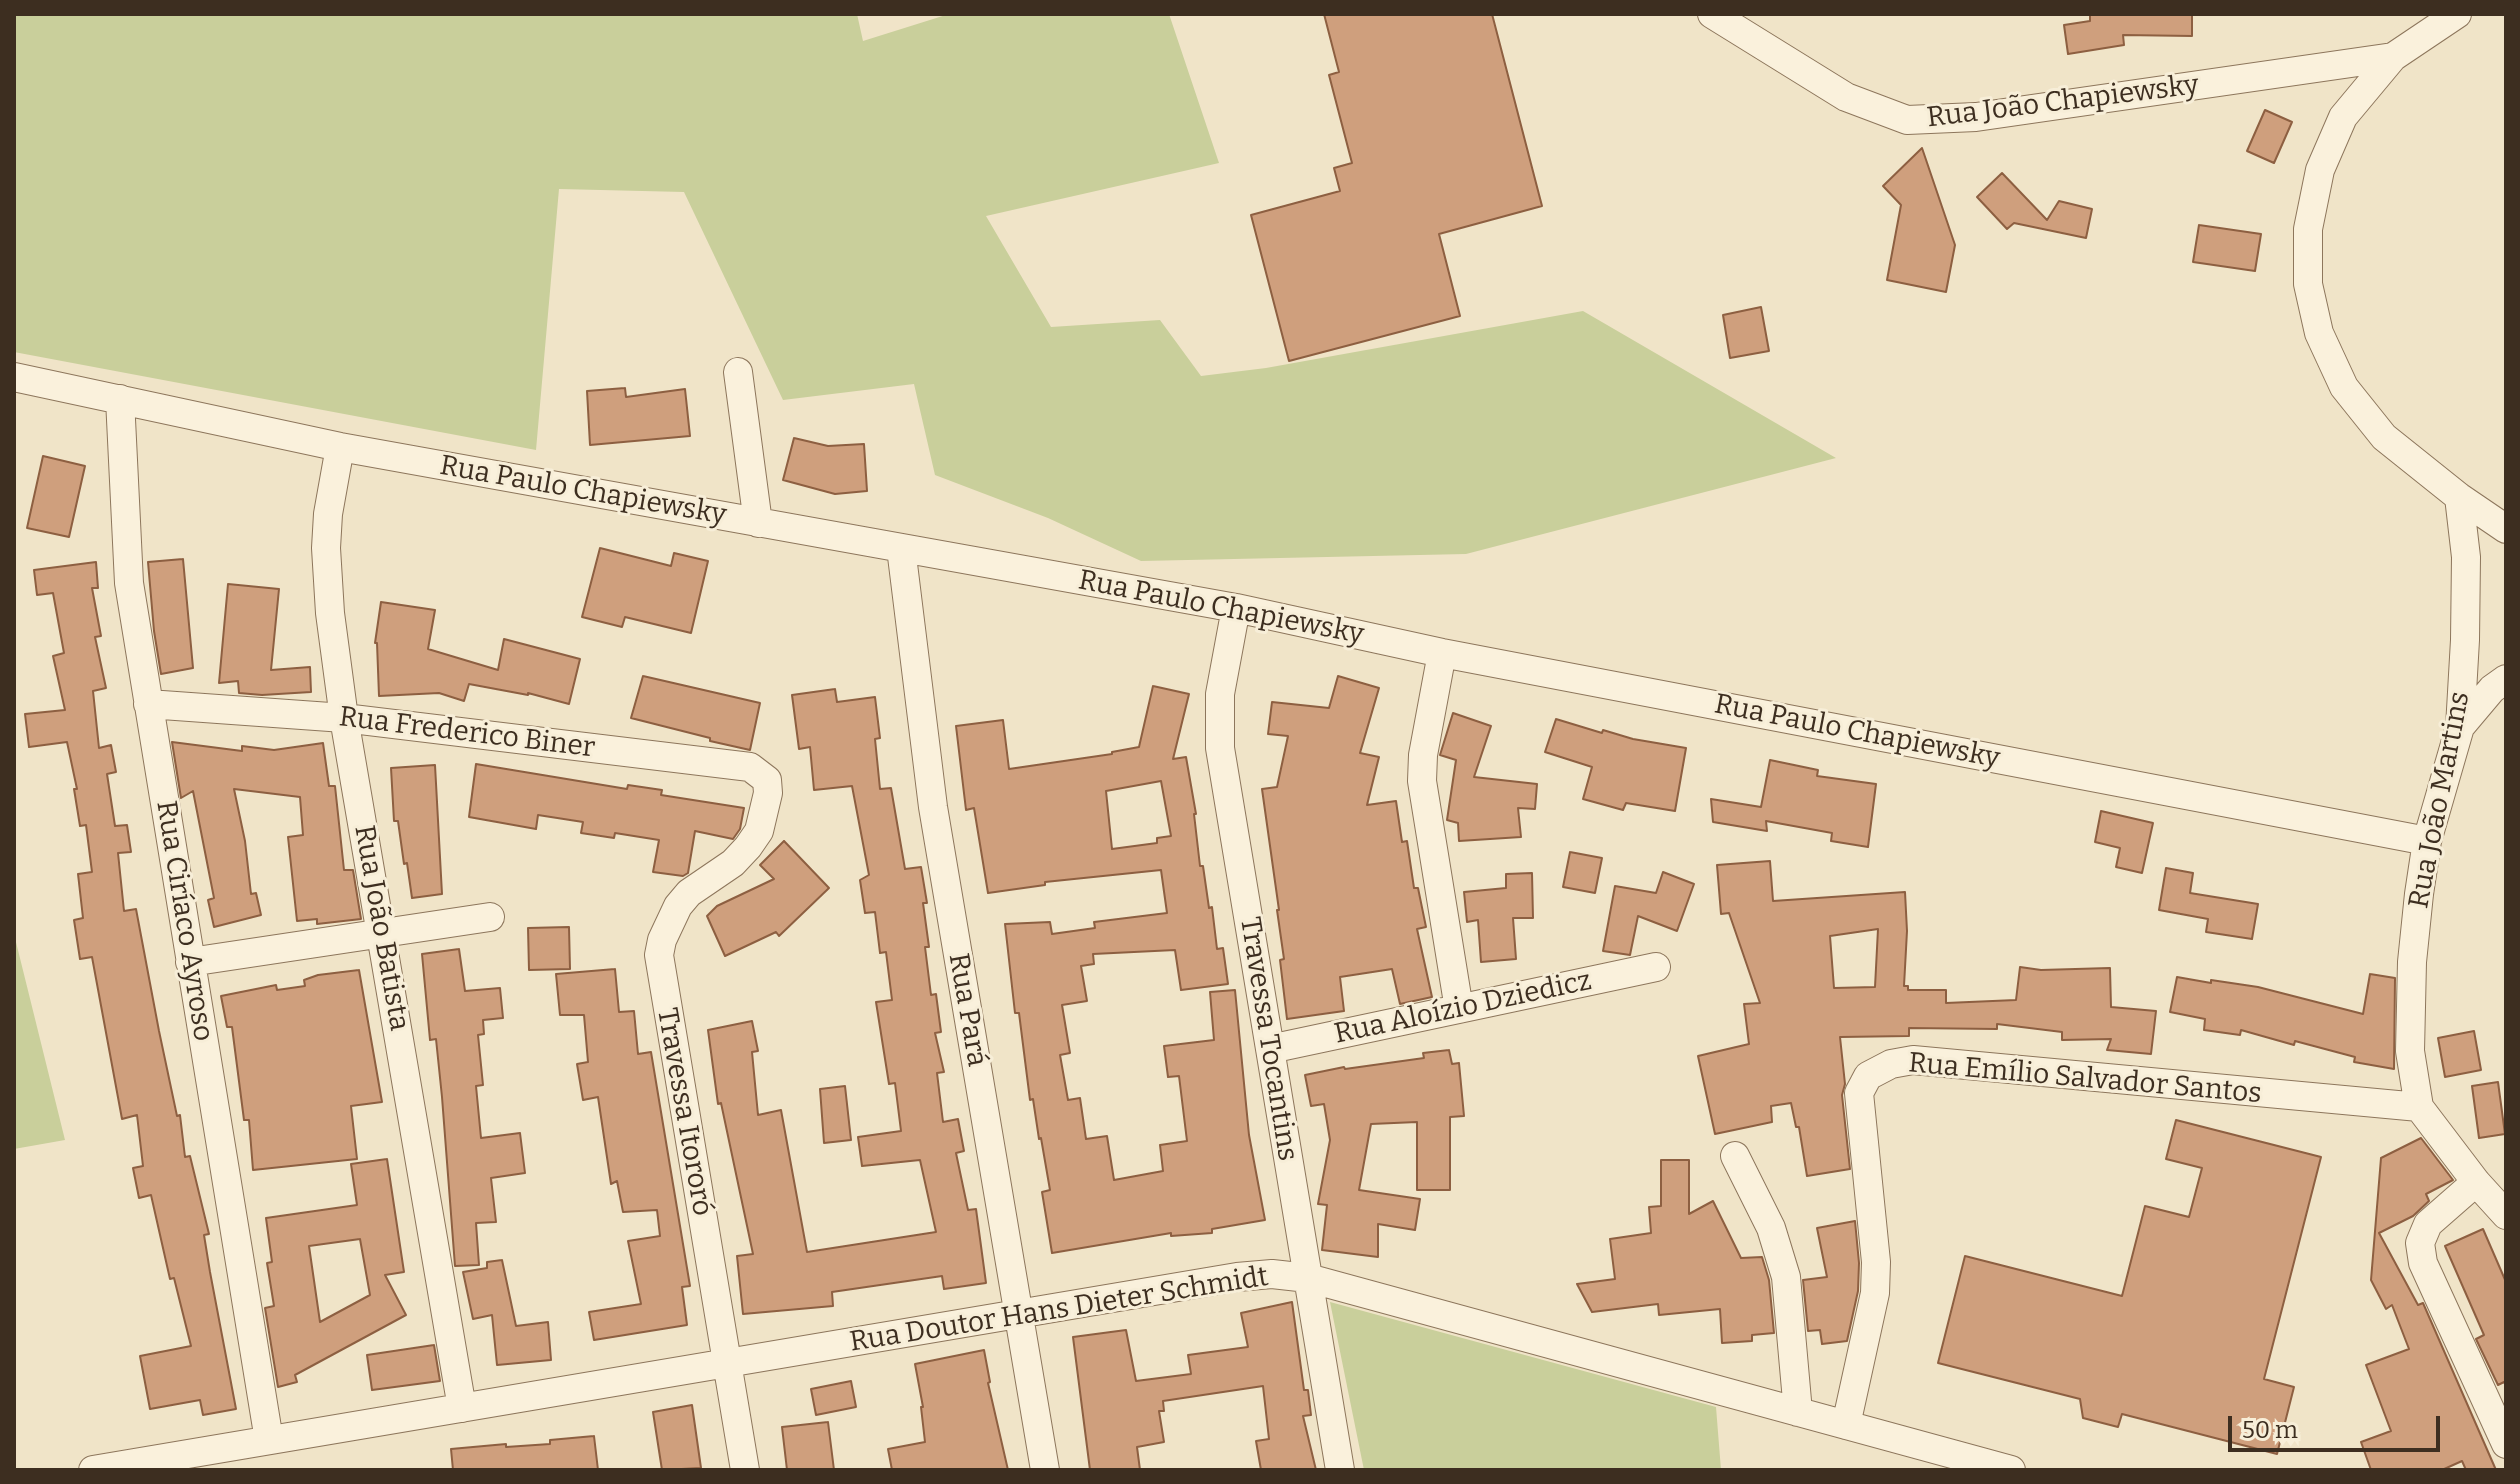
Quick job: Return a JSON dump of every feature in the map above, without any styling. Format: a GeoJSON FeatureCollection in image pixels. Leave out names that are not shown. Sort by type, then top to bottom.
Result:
{"type":"FeatureCollection","features":[{"type":"Feature","properties":{"kind":"street","name":"Rua João Chapiewsky"},"geometry":{"type":"LineString","coordinates":[[1712,14],[1846,97],[1907,120],[1939,121],[1989,116],[2393,57]]}},
{"type":"Feature","properties":{"kind":"street"},"geometry":{"type":"LineString","coordinates":[[2457,14],[2393,57],[2343,117],[2320,170],[2308,229],[2308,284],[2319,333],[2344,387],[2384,437],[2459,497],[2506,529]]}},
{"type":"Feature","properties":{"kind":"street"},"geometry":{"type":"LineString","coordinates":[[738,372],[758,523]]}},
{"type":"Feature","properties":{"kind":"street","name":"Rua Paulo Chapiewsky"},"geometry":{"type":"LineString","coordinates":[[14,377],[340,447],[1236,608],[1442,653],[2427,841]]}},
{"type":"Feature","properties":{"kind":"street","name":"Rua Ciríaco Ayroso"},"geometry":{"type":"LineString","coordinates":[[120,399],[129,583],[269,1440]]}},
{"type":"Feature","properties":{"kind":"street","name":"Rua João Batista"},"geometry":{"type":"LineString","coordinates":[[340,447],[328,514],[326,571],[344,718],[462,1408]]}},
{"type":"Feature","properties":{"kind":"street","name":"Rua João Martins"},"geometry":{"type":"LineString","coordinates":[[2459,497],[2466,557],[2460,727],[2427,841],[2412,962],[2410,1051],[2419,1107],[2476,1182],[2506,1215]]}},
{"type":"Feature","properties":{"kind":"street","name":"Rua Pará"},"geometry":{"type":"LineString","coordinates":[[901,548],[933,807],[1045,1470]]}},
{"type":"Feature","properties":{"kind":"street","name":"Travessa Tocantins"},"geometry":{"type":"LineString","coordinates":[[1236,608],[1220,694],[1220,748],[1340,1470]]}},
{"type":"Feature","properties":{"kind":"street"},"geometry":{"type":"LineString","coordinates":[[1442,653],[1423,755],[1422,781],[1459,1009]]}},
{"type":"Feature","properties":{"kind":"street"},"geometry":{"type":"LineString","coordinates":[[2460,727],[2492,689],[2506,679]]}},
{"type":"Feature","properties":{"kind":"street","name":"Rua Frederico Biner"},"geometry":{"type":"LineString","coordinates":[[148,704],[344,718],[750,767],[767,780],[768,793]]}},
{"type":"Feature","properties":{"kind":"street","name":"Travessa Itororó"},"geometry":{"type":"LineString","coordinates":[[745,1470],[659,955],[665,931],[678,906],[689,893],[733,863],[759,831],[768,793]]}},
{"type":"Feature","properties":{"kind":"street"},"geometry":{"type":"LineString","coordinates":[[190,962],[490,917]]}},
{"type":"Feature","properties":{"kind":"street","name":"Rua Aloízio Dziedicz"},"geometry":{"type":"LineString","coordinates":[[1270,1049],[1656,967]]}},
{"type":"Feature","properties":{"kind":"street","name":"Rua Emílio Salvador Santos"},"geometry":{"type":"LineString","coordinates":[[1846,1425],[1875,1293],[1876,1262],[1859,1093],[1868,1076],[1891,1064],[1913,1060],[2419,1107]]}},
{"type":"Feature","properties":{"kind":"street"},"geometry":{"type":"LineString","coordinates":[[1735,1156],[1771,1228],[1786,1277],[1798,1412]]}},
{"type":"Feature","properties":{"kind":"street"},"geometry":{"type":"LineString","coordinates":[[2476,1182],[2428,1224],[2420,1243],[2423,1263],[2506,1444]]}},
{"type":"Feature","properties":{"kind":"street","name":"Rua Doutor Hans Dieter Schmidt"},"geometry":{"type":"LineString","coordinates":[[93,1470],[164,1464],[269,1440],[1237,1277],[1272,1274],[1308,1278],[2011,1470]]}},
{"type":"Feature","properties":{"kind":"street"},"geometry":{"type":"LineString","coordinates":[[1922,1446],[1950,1470]]}},
{"type":"Feature","properties":{"kind":"green space"},"geometry":{"type":"Polygon","coordinates":[[[14,14],[857,14],[863,41],[949,14],[1169,14],[1219,163],[986,216],[1051,327],[1160,320],[1201,376],[1266,368],[1583,311],[1836,458],[1466,554],[1141,561],[1048,518],[935,475],[914,384],[783,400],[684,192],[559,189],[536,450],[14,352],[14,14]]]}},
{"type":"Feature","properties":{"kind":"green space"},"geometry":{"type":"Polygon","coordinates":[[[14,934],[65,1140],[14,1149],[14,934]]]}},
{"type":"Feature","properties":{"kind":"green space"},"geometry":{"type":"Polygon","coordinates":[[[1330,1302],[1716,1407],[1721,1470],[1364,1470],[1330,1302]]]}},
{"type":"Feature","properties":{"kind":"building"},"geometry":{"type":"Polygon","coordinates":[[[1324,14],[1492,14],[1542,206],[1439,234],[1460,316],[1289,361],[1251,215],[1340,191],[1334,168],[1352,163],[1329,75],[1339,72],[1324,14]]]}},
{"type":"Feature","properties":{"kind":"building"},"geometry":{"type":"Polygon","coordinates":[[[2090,14],[2192,14],[2192,36],[2123,35],[2124,45],[2068,54],[2064,25],[2090,21],[2090,14]]]}},
{"type":"Feature","properties":{"kind":"building"},"geometry":{"type":"Polygon","coordinates":[[[2265,110],[2292,122],[2274,163],[2247,151],[2265,110]]]}},
{"type":"Feature","properties":{"kind":"building"},"geometry":{"type":"Polygon","coordinates":[[[1922,148],[1955,245],[1946,292],[1887,280],[1901,205],[1883,186],[1922,148]]]}},
{"type":"Feature","properties":{"kind":"building"},"geometry":{"type":"Polygon","coordinates":[[[2002,173],[2047,220],[2059,201],[2092,209],[2086,238],[2014,223],[2007,229],[1977,197],[2002,173]]]}},
{"type":"Feature","properties":{"kind":"building"},"geometry":{"type":"Polygon","coordinates":[[[2199,225],[2261,234],[2255,271],[2193,262],[2199,225]]]}},
{"type":"Feature","properties":{"kind":"building"},"geometry":{"type":"Polygon","coordinates":[[[1761,307],[1769,351],[1730,358],[1723,315],[1761,307]]]}},
{"type":"Feature","properties":{"kind":"building"},"geometry":{"type":"Polygon","coordinates":[[[625,388],[626,397],[685,389],[690,436],[590,445],[587,391],[625,388]]]}},
{"type":"Feature","properties":{"kind":"building"},"geometry":{"type":"Polygon","coordinates":[[[794,438],[828,446],[864,444],[867,491],[835,494],[783,480],[794,438]]]}},
{"type":"Feature","properties":{"kind":"building"},"geometry":{"type":"Polygon","coordinates":[[[43,456],[85,466],[69,537],[27,528],[43,456]]]}},
{"type":"Feature","properties":{"kind":"building"},"geometry":{"type":"Polygon","coordinates":[[[600,548],[671,566],[674,553],[708,561],[691,633],[625,617],[622,627],[582,617],[600,548]]]}},
{"type":"Feature","properties":{"kind":"building"},"geometry":{"type":"Polygon","coordinates":[[[183,559],[193,668],[161,674],[148,562],[183,559]]]}},
{"type":"Feature","properties":{"kind":"building"},"geometry":{"type":"Polygon","coordinates":[[[96,562],[98,588],[92,588],[101,636],[95,637],[106,688],[93,691],[99,748],[111,745],[116,772],[107,774],[115,826],[127,825],[131,852],[118,853],[124,911],[136,909],[177,1116],[180,1115],[185,1157],[190,1156],[209,1234],[204,1235],[236,1409],[203,1415],[200,1400],[150,1409],[140,1356],[191,1346],[174,1278],[170,1279],[151,1195],[139,1198],[133,1168],[143,1166],[137,1115],[122,1119],[92,957],[80,959],[74,920],[83,918],[78,874],[92,872],[86,825],[80,826],[74,789],[77,789],[67,742],[29,747],[25,714],[65,710],[53,656],[64,653],[53,593],[37,595],[34,570],[96,562]]]}},
{"type":"Feature","properties":{"kind":"building"},"geometry":{"type":"Polygon","coordinates":[[[228,584],[279,589],[271,670],[310,667],[311,692],[239,693],[238,681],[219,683],[228,584]]]}},
{"type":"Feature","properties":{"kind":"building"},"geometry":{"type":"Polygon","coordinates":[[[381,602],[435,610],[428,649],[498,670],[504,639],[580,659],[569,704],[528,693],[469,684],[464,701],[439,693],[379,696],[375,643],[381,602]]]}},
{"type":"Feature","properties":{"kind":"building"},"geometry":{"type":"Polygon","coordinates":[[[643,676],[760,703],[750,750],[631,718],[643,676]]]}},
{"type":"Feature","properties":{"kind":"building"},"geometry":{"type":"Polygon","coordinates":[[[1338,676],[1379,688],[1360,753],[1379,757],[1367,805],[1396,801],[1402,842],[1407,841],[1414,888],[1418,888],[1426,927],[1417,929],[1432,997],[1400,1004],[1392,969],[1340,977],[1344,1011],[1287,1019],[1280,960],[1284,959],[1279,910],[1262,789],[1277,787],[1288,736],[1268,734],[1272,702],[1329,708],[1338,676]]]}},
{"type":"Feature","properties":{"kind":"building"},"geometry":{"type":"Polygon","coordinates":[[[1153,686],[1189,694],[1173,759],[1186,757],[1196,814],[1200,866],[1203,866],[1209,908],[1212,907],[1217,949],[1223,948],[1228,984],[1181,990],[1175,950],[1093,954],[1094,964],[1081,966],[1087,1001],[1062,1005],[1070,1053],[1060,1055],[1068,1100],[1080,1098],[1086,1139],[1107,1136],[1114,1180],[1163,1171],[1160,1145],[1187,1141],[1179,1076],[1168,1077],[1164,1046],[1214,1040],[1210,992],[1235,990],[1249,1135],[1265,1220],[1212,1229],[1212,1233],[1171,1236],[1171,1233],[1052,1253],[1042,1192],[1050,1190],[1033,1099],[1030,1100],[1019,1013],[1015,1013],[1005,924],[1050,922],[1052,934],[1095,928],[1094,922],[1167,913],[1161,870],[1045,882],[1045,885],[988,893],[974,808],[966,810],[956,726],[1003,720],[1009,769],[1139,747],[1153,686]],[[1161,781],[1106,791],[1112,849],[1157,843],[1157,838],[1171,836],[1161,781]]]}},
{"type":"Feature","properties":{"kind":"building"},"geometry":{"type":"Polygon","coordinates":[[[835,689],[837,702],[875,697],[880,738],[875,739],[880,789],[891,788],[905,869],[921,867],[927,903],[923,903],[929,947],[925,947],[931,995],[936,994],[941,1032],[935,1033],[944,1072],[937,1073],[943,1122],[958,1119],[964,1151],[956,1153],[968,1210],[976,1209],[986,1283],[944,1289],[942,1276],[832,1292],[833,1306],[743,1314],[737,1256],[753,1254],[721,1103],[718,1104],[708,1030],[752,1021],[758,1051],[752,1052],[758,1115],[781,1110],[807,1252],[936,1232],[920,1160],[862,1166],[858,1137],[901,1131],[895,1083],[889,1084],[876,1002],[892,1000],[886,952],[880,953],[875,912],[865,913],[860,880],[869,875],[852,786],[814,790],[810,747],[799,749],[792,695],[835,689]]]}},
{"type":"Feature","properties":{"kind":"building"},"geometry":{"type":"Polygon","coordinates":[[[1453,713],[1491,726],[1474,777],[1537,784],[1535,809],[1518,808],[1521,837],[1459,841],[1458,823],[1447,820],[1456,760],[1440,755],[1453,713]]]}},
{"type":"Feature","properties":{"kind":"building"},"geometry":{"type":"Polygon","coordinates":[[[1556,719],[1602,733],[1603,730],[1633,739],[1686,748],[1675,811],[1626,803],[1623,810],[1583,799],[1592,767],[1545,752],[1556,719]]]}},
{"type":"Feature","properties":{"kind":"building"},"geometry":{"type":"Polygon","coordinates":[[[172,742],[242,751],[242,746],[274,750],[323,743],[329,786],[335,786],[344,870],[353,870],[361,919],[317,924],[317,919],[297,921],[288,837],[303,835],[300,797],[234,789],[245,841],[251,894],[256,893],[261,915],[214,927],[208,900],[214,898],[193,791],[181,798],[172,742]]]}},
{"type":"Feature","properties":{"kind":"building"},"geometry":{"type":"Polygon","coordinates":[[[1770,760],[1818,770],[1817,776],[1876,784],[1868,847],[1831,841],[1832,833],[1766,821],[1767,831],[1713,822],[1711,799],[1761,807],[1770,760]]]}},
{"type":"Feature","properties":{"kind":"building"},"geometry":{"type":"Polygon","coordinates":[[[476,764],[627,789],[628,785],[662,790],[661,795],[744,808],[740,829],[733,839],[695,831],[688,873],[683,876],[653,872],[659,840],[615,833],[614,838],[581,833],[583,822],[538,815],[536,829],[469,817],[476,764]]]}},
{"type":"Feature","properties":{"kind":"building"},"geometry":{"type":"Polygon","coordinates":[[[435,765],[442,894],[412,898],[398,821],[394,821],[391,768],[435,765]]]}},
{"type":"Feature","properties":{"kind":"building"},"geometry":{"type":"Polygon","coordinates":[[[2101,811],[2153,823],[2142,873],[2116,867],[2120,848],[2095,842],[2101,811]]]}},
{"type":"Feature","properties":{"kind":"building"},"geometry":{"type":"Polygon","coordinates":[[[784,841],[829,888],[779,936],[776,932],[725,956],[707,916],[717,906],[774,879],[760,865],[784,841]]]}},
{"type":"Feature","properties":{"kind":"building"},"geometry":{"type":"Polygon","coordinates":[[[1570,852],[1602,858],[1595,893],[1563,887],[1570,852]]]}},
{"type":"Feature","properties":{"kind":"building"},"geometry":{"type":"Polygon","coordinates":[[[1770,861],[1773,901],[1905,892],[1907,931],[1904,986],[1908,986],[1908,990],[1946,990],[1946,1003],[2016,1000],[2020,967],[2041,970],[2110,968],[2111,1007],[2156,1011],[2151,1054],[2107,1050],[2111,1039],[2062,1040],[2062,1032],[1997,1024],[1997,1029],[1909,1028],[1909,1036],[1840,1037],[1850,1169],[1807,1176],[1799,1127],[1796,1127],[1791,1103],[1771,1106],[1772,1122],[1715,1134],[1698,1056],[1749,1044],[1744,1004],[1760,1003],[1729,913],[1721,914],[1717,865],[1770,861]],[[1878,929],[1830,936],[1834,988],[1875,987],[1878,929]]]}},
{"type":"Feature","properties":{"kind":"building"},"geometry":{"type":"Polygon","coordinates":[[[2166,868],[2193,873],[2190,893],[2258,904],[2252,939],[2206,932],[2208,919],[2159,910],[2166,868]]]}},
{"type":"Feature","properties":{"kind":"building"},"geometry":{"type":"Polygon","coordinates":[[[1663,872],[1694,884],[1677,931],[1638,916],[1630,955],[1603,951],[1615,886],[1656,893],[1663,872]]]}},
{"type":"Feature","properties":{"kind":"building"},"geometry":{"type":"Polygon","coordinates":[[[1532,873],[1533,918],[1513,918],[1516,959],[1481,962],[1478,920],[1467,922],[1464,892],[1506,888],[1506,874],[1532,873]]]}},
{"type":"Feature","properties":{"kind":"building"},"geometry":{"type":"Polygon","coordinates":[[[569,927],[570,969],[529,970],[528,928],[569,927]]]}},
{"type":"Feature","properties":{"kind":"building"},"geometry":{"type":"Polygon","coordinates":[[[459,949],[465,991],[500,988],[503,1018],[483,1020],[484,1034],[478,1035],[483,1085],[476,1086],[481,1138],[520,1133],[525,1173],[491,1178],[496,1222],[476,1223],[479,1265],[455,1266],[436,1039],[430,1040],[422,954],[459,949]]]}},
{"type":"Feature","properties":{"kind":"building"},"geometry":{"type":"Polygon","coordinates":[[[615,969],[619,1012],[634,1011],[638,1054],[651,1052],[690,1286],[682,1287],[687,1325],[594,1340],[589,1312],[641,1304],[628,1241],[660,1236],[657,1210],[623,1212],[617,1181],[611,1184],[598,1097],[583,1100],[577,1064],[588,1062],[584,1015],[560,1015],[556,974],[615,969]]]}},
{"type":"Feature","properties":{"kind":"building"},"geometry":{"type":"Polygon","coordinates":[[[359,970],[382,1102],[351,1106],[357,1159],[253,1170],[249,1120],[244,1120],[232,1027],[227,1027],[221,996],[276,985],[277,990],[305,986],[304,980],[318,975],[359,970]]]}},
{"type":"Feature","properties":{"kind":"building"},"geometry":{"type":"Polygon","coordinates":[[[2370,974],[2395,978],[2394,1069],[2354,1062],[2355,1057],[2295,1041],[2294,1045],[2241,1030],[2240,1035],[2204,1030],[2205,1019],[2170,1012],[2177,977],[2258,987],[2363,1014],[2370,974]]]}},
{"type":"Feature","properties":{"kind":"building"},"geometry":{"type":"Polygon","coordinates":[[[2474,1031],[2481,1070],[2445,1077],[2438,1038],[2474,1031]]]}},
{"type":"Feature","properties":{"kind":"building"},"geometry":{"type":"Polygon","coordinates":[[[1449,1050],[1452,1064],[1459,1063],[1464,1116],[1450,1117],[1450,1190],[1417,1190],[1417,1122],[1371,1124],[1359,1190],[1420,1199],[1415,1230],[1378,1224],[1378,1257],[1322,1250],[1327,1205],[1318,1204],[1330,1140],[1324,1104],[1311,1106],[1305,1075],[1344,1067],[1424,1058],[1423,1053],[1449,1050]]]}},
{"type":"Feature","properties":{"kind":"building"},"geometry":{"type":"Polygon","coordinates":[[[2498,1082],[2505,1134],[2479,1138],[2472,1086],[2498,1082]]]}},
{"type":"Feature","properties":{"kind":"building"},"geometry":{"type":"Polygon","coordinates":[[[845,1086],[851,1140],[824,1143],[820,1089],[845,1086]]]}},
{"type":"Feature","properties":{"kind":"building"},"geometry":{"type":"Polygon","coordinates":[[[2176,1120],[2321,1157],[2264,1379],[2294,1387],[2277,1454],[2122,1414],[2118,1427],[2083,1418],[2080,1399],[1938,1363],[1965,1256],[2122,1296],[2145,1206],[2189,1217],[2202,1168],[2166,1159],[2176,1120]]]}},
{"type":"Feature","properties":{"kind":"building"},"geometry":{"type":"Polygon","coordinates":[[[2421,1138],[2453,1180],[2426,1194],[2429,1201],[2413,1216],[2379,1233],[2418,1305],[2423,1303],[2496,1470],[2466,1470],[2462,1461],[2442,1470],[2371,1470],[2361,1442],[2391,1431],[2366,1365],[2409,1349],[2392,1305],[2386,1309],[2371,1280],[2381,1158],[2421,1138]]]}},
{"type":"Feature","properties":{"kind":"building"},"geometry":{"type":"Polygon","coordinates":[[[387,1159],[404,1272],[385,1275],[406,1315],[295,1375],[297,1382],[278,1387],[265,1308],[274,1306],[267,1263],[272,1262],[266,1218],[357,1205],[351,1164],[387,1159]],[[360,1239],[309,1246],[320,1322],[370,1295],[360,1239]]]}},
{"type":"Feature","properties":{"kind":"building"},"geometry":{"type":"Polygon","coordinates":[[[1661,1160],[1689,1160],[1689,1214],[1713,1201],[1741,1258],[1762,1257],[1769,1280],[1774,1333],[1752,1335],[1752,1341],[1722,1343],[1720,1309],[1659,1315],[1658,1304],[1592,1312],[1577,1284],[1615,1279],[1610,1239],[1651,1233],[1649,1207],[1661,1206],[1661,1160]]]}},
{"type":"Feature","properties":{"kind":"building"},"geometry":{"type":"Polygon","coordinates":[[[1855,1221],[1858,1291],[1847,1341],[1822,1344],[1820,1330],[1808,1331],[1803,1280],[1827,1277],[1817,1228],[1855,1221]]]}},
{"type":"Feature","properties":{"kind":"building"},"geometry":{"type":"Polygon","coordinates":[[[2483,1229],[2506,1282],[2506,1386],[2504,1382],[2498,1385],[2476,1339],[2484,1335],[2445,1246],[2483,1229]]]}},
{"type":"Feature","properties":{"kind":"building"},"geometry":{"type":"Polygon","coordinates":[[[502,1260],[516,1326],[548,1322],[551,1360],[497,1365],[492,1315],[473,1319],[463,1272],[487,1268],[487,1262],[502,1260]]]}},
{"type":"Feature","properties":{"kind":"building"},"geometry":{"type":"Polygon","coordinates":[[[1292,1302],[1304,1390],[1308,1390],[1311,1415],[1303,1416],[1316,1470],[1261,1470],[1256,1441],[1269,1439],[1263,1386],[1163,1401],[1164,1411],[1159,1411],[1164,1442],[1137,1447],[1140,1470],[1090,1470],[1073,1337],[1126,1330],[1136,1381],[1191,1374],[1188,1355],[1248,1347],[1241,1313],[1292,1302]]]}},
{"type":"Feature","properties":{"kind":"building"},"geometry":{"type":"Polygon","coordinates":[[[434,1345],[440,1381],[372,1390],[367,1355],[434,1345]]]}},
{"type":"Feature","properties":{"kind":"building"},"geometry":{"type":"Polygon","coordinates":[[[984,1350],[988,1383],[1008,1470],[892,1470],[888,1449],[925,1442],[923,1407],[915,1364],[984,1350]]]}},
{"type":"Feature","properties":{"kind":"building"},"geometry":{"type":"Polygon","coordinates":[[[851,1381],[856,1407],[816,1415],[811,1389],[851,1381]]]}},
{"type":"Feature","properties":{"kind":"building"},"geometry":{"type":"Polygon","coordinates":[[[692,1405],[701,1468],[662,1470],[653,1412],[692,1405]]]}},
{"type":"Feature","properties":{"kind":"building"},"geometry":{"type":"Polygon","coordinates":[[[828,1422],[834,1470],[787,1470],[782,1427],[828,1422]]]}},
{"type":"Feature","properties":{"kind":"building"},"geometry":{"type":"Polygon","coordinates":[[[594,1436],[598,1470],[453,1470],[451,1449],[550,1444],[550,1440],[594,1436]]]}}]}
